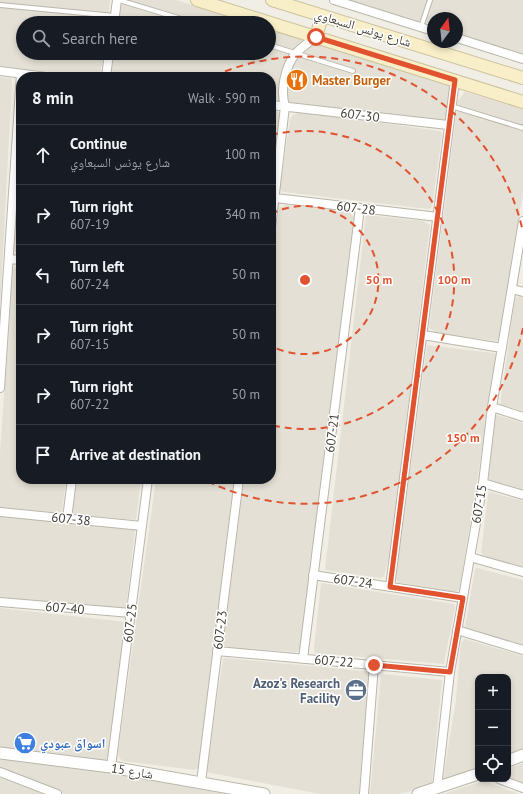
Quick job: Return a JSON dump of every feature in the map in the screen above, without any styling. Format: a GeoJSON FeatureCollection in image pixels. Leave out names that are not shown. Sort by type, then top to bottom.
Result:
{"type":"FeatureCollection","features":[{"type":"Feature","properties":{"kind":"main road","name":"شارع يونس السبعاوي"},"geometry":{"type":"LineString","coordinates":[[197,0],[248,16]]}},
{"type":"Feature","properties":{"kind":"main road","name":"شارع يونس السبعاوي"},"geometry":{"type":"LineString","coordinates":[[272,0],[523,78]]}},
{"type":"Feature","properties":{"kind":"main road"},"geometry":{"type":"LineString","coordinates":[[316,37],[322,16]]}},
{"type":"Feature","properties":{"kind":"main road","name":"شارع يونس السبعاوي"},"geometry":{"type":"LineString","coordinates":[[276,25],[523,102]]}},
{"type":"Feature","properties":{"kind":"street"},"geometry":{"type":"LineString","coordinates":[[115,16],[118,0]]}},
{"type":"Feature","properties":{"kind":"street"},"geometry":{"type":"LineString","coordinates":[[334,0],[427,29]]}},
{"type":"Feature","properties":{"kind":"street"},"geometry":{"type":"LineString","coordinates":[[276,189],[285,106],[282,98],[283,88],[290,65],[296,54],[316,37]]}},
{"type":"Feature","properties":{"kind":"street"},"geometry":{"type":"LineString","coordinates":[[463,40],[523,59]]}},
{"type":"Feature","properties":{"kind":"street"},"geometry":{"type":"LineString","coordinates":[[107,72],[108,60]]}},
{"type":"Feature","properties":{"kind":"street"},"geometry":{"type":"LineString","coordinates":[[0,71],[16,73]]}},
{"type":"Feature","properties":{"kind":"street"},"geometry":{"type":"LineString","coordinates":[[390,587],[438,217],[448,125],[455,80]]}},
{"type":"Feature","properties":{"kind":"street","name":"607-30"},"geometry":{"type":"LineString","coordinates":[[276,105],[448,125]]}},
{"type":"Feature","properties":{"kind":"street"},"geometry":{"type":"LineString","coordinates":[[0,388],[9,259],[16,191]]}},
{"type":"Feature","properties":{"kind":"street","name":"607-28"},"geometry":{"type":"LineString","coordinates":[[276,198],[438,217]]}},
{"type":"Feature","properties":{"kind":"street","name":"607-21"},"geometry":{"type":"LineString","coordinates":[[303,658],[360,208]]}},
{"type":"Feature","properties":{"kind":"street","name":"607-15"},"geometry":{"type":"LineString","coordinates":[[437,788],[450,672],[483,483],[492,408],[523,221]]}},
{"type":"Feature","properties":{"kind":"street"},"geometry":{"type":"LineString","coordinates":[[9,259],[16,260]]}},
{"type":"Feature","properties":{"kind":"street"},"geometry":{"type":"LineString","coordinates":[[512,289],[523,292]]}},
{"type":"Feature","properties":{"kind":"street"},"geometry":{"type":"LineString","coordinates":[[423,335],[502,348]]}},
{"type":"Feature","properties":{"kind":"street"},"geometry":{"type":"LineString","coordinates":[[492,408],[523,417]]}},
{"type":"Feature","properties":{"kind":"street"},"geometry":{"type":"LineString","coordinates":[[483,483],[523,494]]}},
{"type":"Feature","properties":{"kind":"street"},"geometry":{"type":"LineString","coordinates":[[67,519],[71,484]]}},
{"type":"Feature","properties":{"kind":"street","name":"607-25"},"geometry":{"type":"LineString","coordinates":[[111,767],[147,484]]}},
{"type":"Feature","properties":{"kind":"street","name":"607-23"},"geometry":{"type":"LineString","coordinates":[[201,782],[238,484]]}},
{"type":"Feature","properties":{"kind":"street","name":"607-38"},"geometry":{"type":"LineString","coordinates":[[0,512],[142,526]]}},
{"type":"Feature","properties":{"kind":"street"},"geometry":{"type":"LineString","coordinates":[[470,558],[523,572]]}},
{"type":"Feature","properties":{"kind":"street","name":"607-24"},"geometry":{"type":"LineString","coordinates":[[313,575],[463,598]]}},
{"type":"Feature","properties":{"kind":"street","name":"607-40"},"geometry":{"type":"LineString","coordinates":[[0,602],[131,613]]}},
{"type":"Feature","properties":{"kind":"street"},"geometry":{"type":"LineString","coordinates":[[457,630],[523,650]]}},
{"type":"Feature","properties":{"kind":"street","name":"607-22"},"geometry":{"type":"LineString","coordinates":[[217,651],[450,672]]}},
{"type":"Feature","properties":{"kind":"street"},"geometry":{"type":"LineString","coordinates":[[364,794],[374,665]]}},
{"type":"Feature","properties":{"kind":"street","name":"شارع 15"},"geometry":{"type":"LineString","coordinates":[[0,753],[111,767],[264,794]]}},
{"type":"Feature","properties":{"kind":"street"},"geometry":{"type":"LineString","coordinates":[[511,760],[523,755]]}},
{"type":"Feature","properties":{"kind":"street"},"geometry":{"type":"LineString","coordinates":[[0,772],[57,794]]}},
{"type":"Feature","properties":{"kind":"street"},"geometry":{"type":"LineString","coordinates":[[418,794],[475,775]]}},
{"type":"Feature","properties":{"kind":"street"},"geometry":{"type":"LineString","coordinates":[[507,782],[523,788]]}},
{"type":"Feature","properties":{"kind":"lane"},"geometry":{"type":"LineString","coordinates":[[118,0],[172,16]]}},
{"type":"Feature","properties":{"kind":"lane"},"geometry":{"type":"LineString","coordinates":[[421,27],[430,0]]}},
{"type":"Feature","properties":{"kind":"lane"},"geometry":{"type":"LineString","coordinates":[[0,5],[84,16]]}},
{"type":"Feature","properties":{"kind":"lane"},"geometry":{"type":"LineString","coordinates":[[276,47],[353,71]]}},
{"type":"Feature","properties":{"kind":"lane"},"geometry":{"type":"LineString","coordinates":[[451,106],[523,128]]}},
{"type":"Feature","properties":{"kind":"shaded area"},"geometry":{"type":"Polygon","coordinates":[[[0,0],[110,0],[109,16],[16,16],[16,60],[103,60],[101,72],[52,72],[0,66],[0,0]]]}},
{"type":"Feature","properties":{"kind":"shaded area"},"geometry":{"type":"Polygon","coordinates":[[[121,0],[176,0],[227,16],[119,16],[121,0]]]}},
{"type":"Feature","properties":{"kind":"shaded area"},"geometry":{"type":"Polygon","coordinates":[[[344,0],[427,0],[421,20],[417,22],[344,0]]]}},
{"type":"Feature","properties":{"kind":"shaded area"},"geometry":{"type":"Polygon","coordinates":[[[433,0],[523,0],[523,55],[463,36],[463,12],[429,12],[433,0]]]}},
{"type":"Feature","properties":{"kind":"shaded area"},"geometry":{"type":"Polygon","coordinates":[[[276,31],[445,84],[450,87],[446,117],[444,121],[440,121],[276,101],[276,72],[111,72],[113,60],[276,60],[276,31]]]}},
{"type":"Feature","properties":{"kind":"shaded area"},"geometry":{"type":"Polygon","coordinates":[[[0,77],[10,78],[12,81],[0,309],[0,77]]]}},
{"type":"Feature","properties":{"kind":"shaded area"},"geometry":{"type":"Polygon","coordinates":[[[465,92],[523,109],[523,191],[502,333],[497,341],[437,333],[429,328],[458,101],[465,92]]]}},
{"type":"Feature","properties":{"kind":"shaded area"},"geometry":{"type":"Polygon","coordinates":[[[276,110],[280,114],[276,152],[276,110]]]}},
{"type":"Feature","properties":{"kind":"shaded area"},"geometry":{"type":"Polygon","coordinates":[[[301,112],[440,131],[442,134],[432,207],[429,209],[283,192],[280,188],[290,119],[293,115],[301,112]]]}},
{"type":"Feature","properties":{"kind":"shaded area"},"geometry":{"type":"Polygon","coordinates":[[[16,201],[16,252],[13,251],[12,245],[16,201]]]}},
{"type":"Feature","properties":{"kind":"shaded area"},"geometry":{"type":"Polygon","coordinates":[[[285,205],[349,212],[354,217],[300,650],[296,652],[230,648],[225,646],[223,642],[243,484],[276,484],[276,232],[279,208],[285,205]]]}},
{"type":"Feature","properties":{"kind":"shaded area"},"geometry":{"type":"Polygon","coordinates":[[[366,215],[423,221],[430,225],[391,548],[384,577],[380,578],[325,570],[366,215]]]}},
{"type":"Feature","properties":{"kind":"shaded area"},"geometry":{"type":"Polygon","coordinates":[[[16,267],[16,484],[65,484],[62,513],[0,507],[0,453],[13,270],[16,267]]]}},
{"type":"Feature","properties":{"kind":"shaded area"},"geometry":{"type":"Polygon","coordinates":[[[519,296],[523,298],[523,411],[500,405],[515,298],[519,296]]]}},
{"type":"Feature","properties":{"kind":"shaded area"},"geometry":{"type":"Polygon","coordinates":[[[427,345],[493,353],[496,354],[497,358],[460,586],[458,591],[453,592],[401,583],[397,581],[396,577],[427,345]]]}},
{"type":"Feature","properties":{"kind":"shaded area"},"geometry":{"type":"Polygon","coordinates":[[[497,415],[523,423],[523,491],[494,483],[489,480],[487,475],[495,416],[497,415]]]}},
{"type":"Feature","properties":{"kind":"shaded area"},"geometry":{"type":"Polygon","coordinates":[[[75,484],[140,484],[136,520],[72,514],[75,484]]]}},
{"type":"Feature","properties":{"kind":"shaded area"},"geometry":{"type":"Polygon","coordinates":[[[155,484],[233,484],[198,768],[194,770],[123,761],[119,758],[118,752],[155,484]]]}},
{"type":"Feature","properties":{"kind":"shaded area"},"geometry":{"type":"Polygon","coordinates":[[[490,492],[523,501],[523,567],[485,556],[481,553],[488,494],[490,492]]]}},
{"type":"Feature","properties":{"kind":"shaded area"},"geometry":{"type":"Polygon","coordinates":[[[0,516],[135,530],[126,609],[0,597],[0,516]]]}},
{"type":"Feature","properties":{"kind":"shaded area"},"geometry":{"type":"Polygon","coordinates":[[[477,568],[523,580],[523,645],[465,627],[475,569],[477,568]]]}},
{"type":"Feature","properties":{"kind":"shaded area"},"geometry":{"type":"Polygon","coordinates":[[[321,583],[454,604],[455,607],[444,664],[315,653],[314,648],[321,583]]]}},
{"type":"Feature","properties":{"kind":"shaded area"},"geometry":{"type":"Polygon","coordinates":[[[0,608],[126,622],[109,754],[106,760],[102,761],[0,748],[0,608]]]}},
{"type":"Feature","properties":{"kind":"shaded area"},"geometry":{"type":"Polygon","coordinates":[[[465,639],[523,656],[523,749],[511,754],[511,674],[475,674],[475,768],[448,780],[443,780],[456,699],[461,642],[465,639]]]}},
{"type":"Feature","properties":{"kind":"shaded area"},"geometry":{"type":"Polygon","coordinates":[[[223,659],[365,671],[368,673],[369,679],[359,794],[320,794],[206,772],[223,659]]]}},
{"type":"Feature","properties":{"kind":"shaded area"},"geometry":{"type":"Polygon","coordinates":[[[381,674],[442,680],[432,782],[430,787],[399,794],[370,794],[381,674]]]}},
{"type":"Feature","properties":{"kind":"shaded area"},"geometry":{"type":"Polygon","coordinates":[[[0,757],[108,772],[238,794],[65,794],[0,768],[0,757]]]}},
{"type":"Feature","properties":{"kind":"shaded area"},"geometry":{"type":"Polygon","coordinates":[[[523,763],[523,784],[511,779],[511,768],[523,763]]]}},
{"type":"Feature","properties":{"kind":"shaded area"},"geometry":{"type":"Polygon","coordinates":[[[0,775],[47,794],[0,794],[0,775]]]}},
{"type":"Feature","properties":{"kind":"shaded area"},"geometry":{"type":"Polygon","coordinates":[[[481,782],[487,782],[519,794],[442,794],[481,782]]]}},
{"type":"Feature","properties":{"kind":"place","name":"Master Burger"},"geometry":{"type":"Point","coordinates":[297,80]}},
{"type":"Feature","properties":{"kind":"place","name":"Azoz's Research Facility"},"geometry":{"type":"Point","coordinates":[356,690]}},
{"type":"Feature","properties":{"kind":"place","name":"اسواق عبودي"},"geometry":{"type":"Point","coordinates":[25,743]}},
{"type":"Feature","properties":{"kind":"route"},"geometry":{"type":"LineString","coordinates":[[316,37],[455,80],[448,125],[438,217],[390,587],[463,598],[450,672],[374,665]]}}]}
